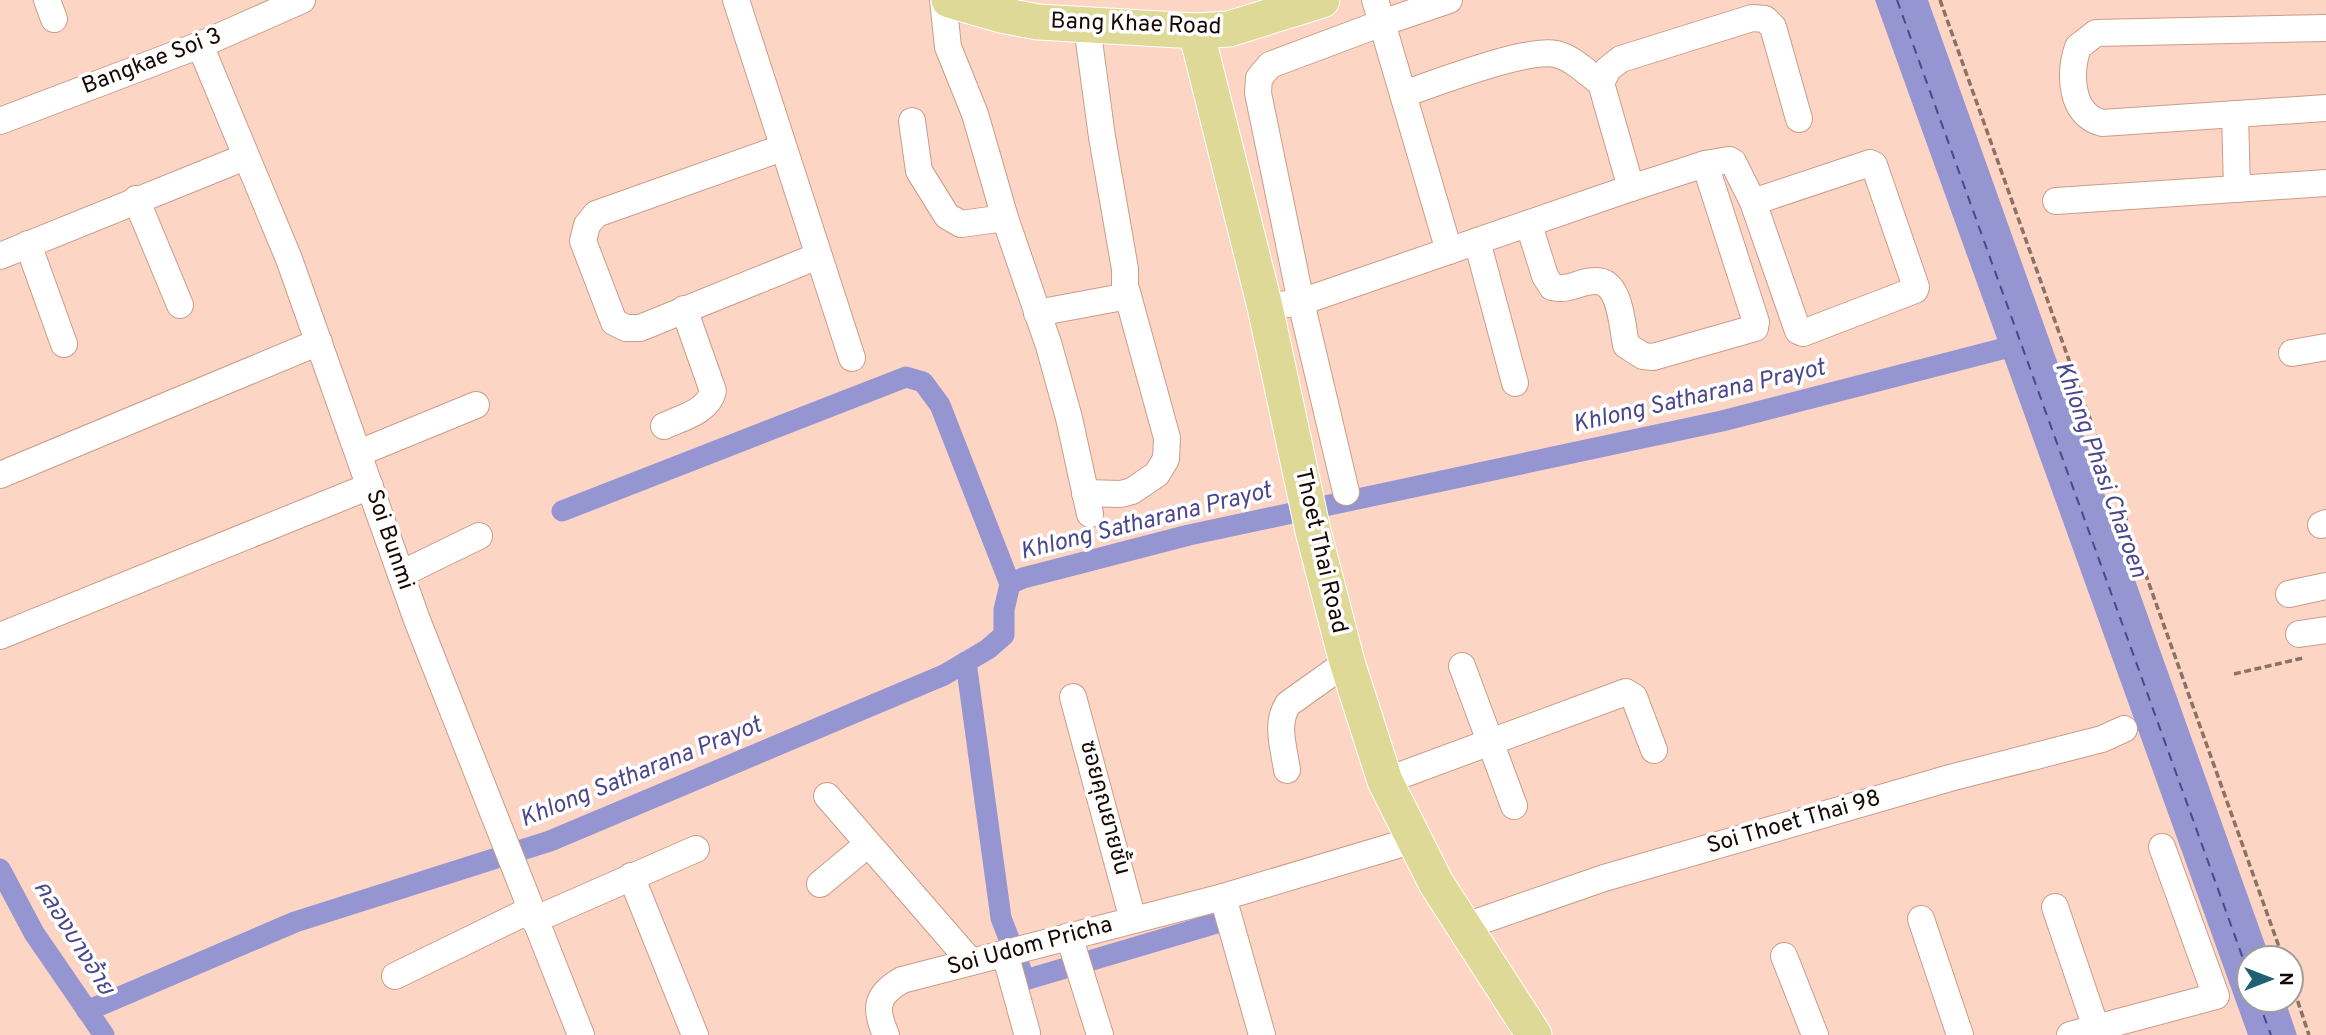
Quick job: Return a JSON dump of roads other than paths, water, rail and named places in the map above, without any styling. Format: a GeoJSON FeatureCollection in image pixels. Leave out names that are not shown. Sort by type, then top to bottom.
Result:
{"type":"FeatureCollection","features":[{"type":"Feature","properties":{"kind":"main road","name":"Bang Khae Road"},"geometry":{"type":"LineString","coordinates":[[949,0],[1000,7],[1038,22],[1196,31],[1229,29],[1322,0]]}},
{"type":"Feature","properties":{"kind":"main road","name":"Thoet Thai Road"},"geometry":{"type":"LineString","coordinates":[[1196,31],[1265,307],[1313,531],[1347,662],[1385,781],[1436,883],[1534,1035]]}},
{"type":"Feature","properties":{"kind":"street","name":"Bangkae Soi 3"},"geometry":{"type":"LineString","coordinates":[[0,121],[200,45],[302,0]]}},
{"type":"Feature","properties":{"kind":"street"},"geometry":{"type":"LineString","coordinates":[[736,0],[852,358]]}},
{"type":"Feature","properties":{"kind":"street"},"geometry":{"type":"LineString","coordinates":[[943,0],[948,47],[975,114],[1005,218],[1037,313],[1069,418],[1088,503],[1132,491],[1157,474],[1166,459],[1167,438],[1125,286],[1125,270],[1102,137],[1087,26]]}},
{"type":"Feature","properties":{"kind":"street"},"geometry":{"type":"LineString","coordinates":[[1346,492],[1301,302],[1258,93],[1259,78],[1270,65],[1379,12],[1449,0]]}},
{"type":"Feature","properties":{"kind":"street"},"geometry":{"type":"LineString","coordinates":[[1379,12],[1449,251]]}},
{"type":"Feature","properties":{"kind":"street"},"geometry":{"type":"LineString","coordinates":[[1601,83],[1608,69],[1621,59],[1752,18],[1765,19],[1773,27],[1799,119]]}},
{"type":"Feature","properties":{"kind":"street"},"geometry":{"type":"LineString","coordinates":[[2326,28],[2096,33],[2078,47],[2073,68],[2074,89],[2082,109],[2095,121],[2102,123],[2326,108]]}},
{"type":"Feature","properties":{"kind":"street","name":"Soi Bunmi"},"geometry":{"type":"LineString","coordinates":[[200,45],[244,157],[289,259],[401,574],[581,1035]]}},
{"type":"Feature","properties":{"kind":"street"},"geometry":{"type":"LineString","coordinates":[[1404,94],[1529,54],[1554,54],[1570,60],[1601,83],[1631,188]]}},
{"type":"Feature","properties":{"kind":"street"},"geometry":{"type":"LineString","coordinates":[[2235,114],[2237,189]]}},
{"type":"Feature","properties":{"kind":"street"},"geometry":{"type":"LineString","coordinates":[[912,121],[919,171],[947,216],[961,224],[1005,218]]}},
{"type":"Feature","properties":{"kind":"street"},"geometry":{"type":"LineString","coordinates":[[782,148],[596,214],[587,225],[583,241],[614,322],[626,328],[640,328],[818,256]]}},
{"type":"Feature","properties":{"kind":"street"},"geometry":{"type":"LineString","coordinates":[[0,256],[244,157]]}},
{"type":"Feature","properties":{"kind":"street"},"geometry":{"type":"LineString","coordinates":[[1265,307],[1301,302],[1631,188],[1705,164],[1732,161],[1753,202],[1798,331],[1803,333],[1916,287],[1874,165],[1870,163],[1753,202]]}},
{"type":"Feature","properties":{"kind":"street"},"geometry":{"type":"LineString","coordinates":[[1529,225],[1545,275],[1552,287],[1564,289],[1596,281],[1607,284],[1615,292],[1626,345],[1643,356],[1653,357],[1755,328],[1756,322],[1705,164]]}},
{"type":"Feature","properties":{"kind":"street"},"geometry":{"type":"LineString","coordinates":[[2056,201],[2326,183]]}},
{"type":"Feature","properties":{"kind":"street"},"geometry":{"type":"LineString","coordinates":[[136,199],[180,305]]}},
{"type":"Feature","properties":{"kind":"street"},"geometry":{"type":"LineString","coordinates":[[1477,241],[1515,383]]}},
{"type":"Feature","properties":{"kind":"street"},"geometry":{"type":"LineString","coordinates":[[28,244],[64,344]]}},
{"type":"Feature","properties":{"kind":"street"},"geometry":{"type":"LineString","coordinates":[[1037,313],[1128,296]]}},
{"type":"Feature","properties":{"kind":"street"},"geometry":{"type":"LineString","coordinates":[[664,425],[701,409],[711,401],[713,391],[684,309]]}},
{"type":"Feature","properties":{"kind":"street"},"geometry":{"type":"LineString","coordinates":[[0,475],[319,342]]}},
{"type":"Feature","properties":{"kind":"street"},"geometry":{"type":"LineString","coordinates":[[2292,353],[2326,347]]}},
{"type":"Feature","properties":{"kind":"street"},"geometry":{"type":"LineString","coordinates":[[359,453],[476,405]]}},
{"type":"Feature","properties":{"kind":"street"},"geometry":{"type":"LineString","coordinates":[[0,636],[370,486]]}},
{"type":"Feature","properties":{"kind":"street"},"geometry":{"type":"LineString","coordinates":[[401,574],[479,536]]}},
{"type":"Feature","properties":{"kind":"street"},"geometry":{"type":"LineString","coordinates":[[2289,594],[2326,586]]}},
{"type":"Feature","properties":{"kind":"street"},"geometry":{"type":"LineString","coordinates":[[2306,645],[2326,630]]}},
{"type":"Feature","properties":{"kind":"street"},"geometry":{"type":"LineString","coordinates":[[1287,771],[1280,723],[1283,711],[1288,704],[1347,662]]}},
{"type":"Feature","properties":{"kind":"street"},"geometry":{"type":"LineString","coordinates":[[1462,666],[1514,806]]}},
{"type":"Feature","properties":{"kind":"street"},"geometry":{"type":"LineString","coordinates":[[1385,781],[1626,692],[1634,697],[1654,750]]}},
{"type":"Feature","properties":{"kind":"street","name":"ซอยคุณยายชั้น"},"geometry":{"type":"LineString","coordinates":[[1073,697],[1133,920]]}},
{"type":"Feature","properties":{"kind":"street","name":"Soi Thoet Thai 98"},"geometry":{"type":"LineString","coordinates":[[1465,926],[1604,878],[1936,782],[2102,739],[2124,729]]}},
{"type":"Feature","properties":{"kind":"street"},"geometry":{"type":"LineString","coordinates":[[827,796],[971,962]]}},
{"type":"Feature","properties":{"kind":"street","name":"Soi Udom Pricha"},"geometry":{"type":"LineString","coordinates":[[886,1035],[880,1020],[879,999],[888,988],[902,981],[1223,897],[1414,840]]}},
{"type":"Feature","properties":{"kind":"street"},"geometry":{"type":"LineString","coordinates":[[820,884],[868,844]]}},
{"type":"Feature","properties":{"kind":"street"},"geometry":{"type":"LineString","coordinates":[[2070,1035],[2216,996],[2162,846]]}},
{"type":"Feature","properties":{"kind":"street"},"geometry":{"type":"LineString","coordinates":[[395,976],[532,915],[696,849]]}},
{"type":"Feature","properties":{"kind":"street"},"geometry":{"type":"LineString","coordinates":[[631,876],[695,1035]]}},
{"type":"Feature","properties":{"kind":"street"},"geometry":{"type":"LineString","coordinates":[[1223,897],[1262,1035]]}},
{"type":"Feature","properties":{"kind":"street"},"geometry":{"type":"LineString","coordinates":[[2056,907],[2096,1028]]}},
{"type":"Feature","properties":{"kind":"street"},"geometry":{"type":"LineString","coordinates":[[1921,919],[1960,1035]]}},
{"type":"Feature","properties":{"kind":"street"},"geometry":{"type":"LineString","coordinates":[[1069,936],[1100,1035]]}},
{"type":"Feature","properties":{"kind":"street"},"geometry":{"type":"LineString","coordinates":[[1005,953],[1027,1034]]}},
{"type":"Feature","properties":{"kind":"street"},"geometry":{"type":"LineString","coordinates":[[1784,956],[1815,1035]]}},
{"type":"Feature","properties":{"kind":"water"},"geometry":{"type":"Polygon","coordinates":[[[1875,0],[1928,0],[2265,944],[2235,944],[2235,999],[1875,0]]]}},
{"type":"Feature","properties":{"kind":"water"},"geometry":{"type":"Polygon","coordinates":[[[2240,1014],[2290,1014],[2297,1035],[2248,1035],[2240,1014]]]}},
{"type":"Feature","properties":{"kind":"waterway","name":"Khlong Satharana Prayot"},"geometry":{"type":"LineString","coordinates":[[87,1011],[295,922],[550,841],[944,675],[988,649],[1004,635],[1004,610],[1010,584],[1023,578],[1189,535],[1722,421],[2025,343]]}},
{"type":"Feature","properties":{"kind":"waterway"},"geometry":{"type":"LineString","coordinates":[[562,511],[906,377],[923,382],[940,405],[1010,584]]}},
{"type":"Feature","properties":{"kind":"waterway"},"geometry":{"type":"LineString","coordinates":[[966,662],[1001,918],[1025,980],[1217,923]]}},
{"type":"Feature","properties":{"kind":"waterway","name":"คลองบางอ้าย"},"geometry":{"type":"LineString","coordinates":[[0,869],[34,933],[104,1035]]}},
{"type":"Feature","properties":{"kind":"water label","name":"Khlong Phasi Charoen"},"geometry":{"type":"Point","coordinates":[2100,470]}}]}
